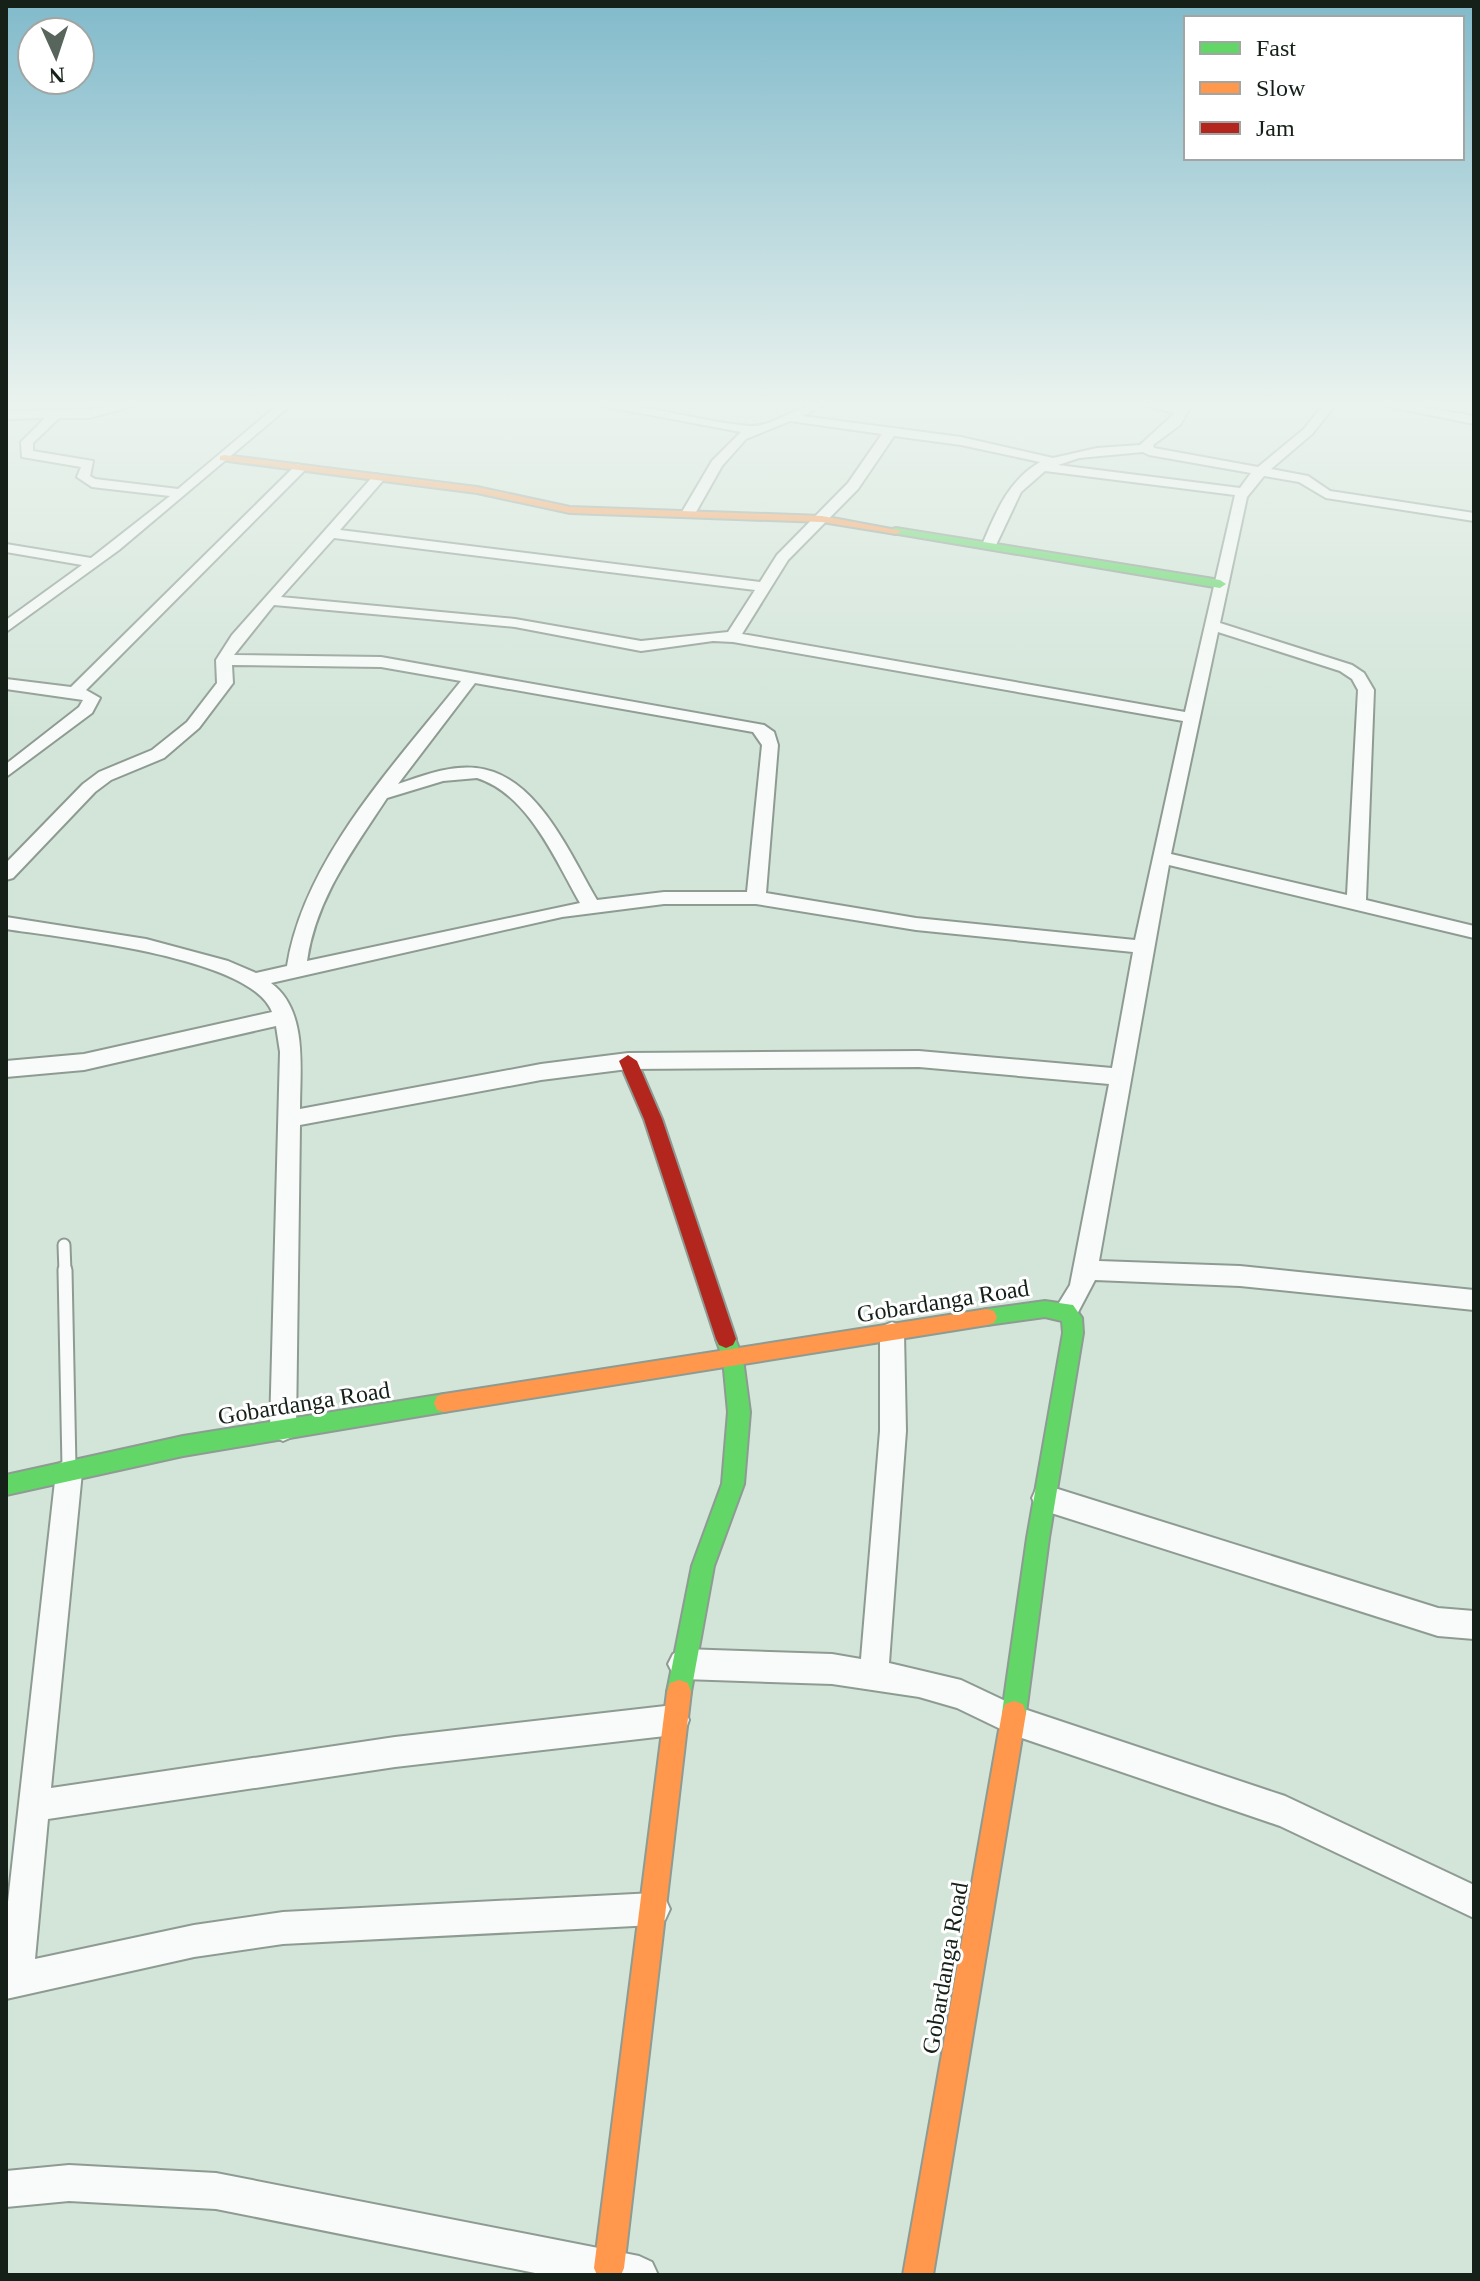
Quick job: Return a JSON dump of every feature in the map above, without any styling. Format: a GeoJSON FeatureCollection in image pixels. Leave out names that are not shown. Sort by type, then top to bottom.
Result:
{"type":"FeatureCollection","features":[{"type":"Feature","properties":{"kind":"street"},"geometry":{"type":"LineString","coordinates":[[6,627],[160,510]]}},
{"type":"Feature","properties":{"kind":"street"},"geometry":{"type":"LineString","coordinates":[[75,692],[258,510]]}},
{"type":"Feature","properties":{"kind":"street"},"geometry":{"type":"LineString","coordinates":[[6,874],[89,788],[105,776],[158,754],[185,733],[225,683],[224,660],[237,638],[350,510]]}},
{"type":"Feature","properties":{"kind":"street"},"geometry":{"type":"LineString","coordinates":[[645,510],[822,519],[1220,584]]}},
{"type":"Feature","properties":{"kind":"street"},"geometry":{"type":"LineString","coordinates":[[733,637],[782,558],[830,510]]}},
{"type":"Feature","properties":{"kind":"street"},"geometry":{"type":"LineString","coordinates":[[989,545],[1007,510]]}},
{"type":"Feature","properties":{"kind":"street"},"geometry":{"type":"LineString","coordinates":[[1066,1311],[1081,1287],[1086,1270],[1161,857],[1238,510]]}},
{"type":"Feature","properties":{"kind":"street"},"geometry":{"type":"LineString","coordinates":[[1432,510],[1474,517]]}},
{"type":"Feature","properties":{"kind":"street"},"geometry":{"type":"LineString","coordinates":[[329,533],[764,587]]}},
{"type":"Feature","properties":{"kind":"street"},"geometry":{"type":"LineString","coordinates":[[6,548],[94,563]]}},
{"type":"Feature","properties":{"kind":"street"},"geometry":{"type":"LineString","coordinates":[[268,600],[503,621],[641,646],[713,636],[733,637],[1191,718]]}},
{"type":"Feature","properties":{"kind":"street"},"geometry":{"type":"LineString","coordinates":[[1211,625],[1346,668],[1358,676],[1366,690],[1356,904]]}},
{"type":"Feature","properties":{"kind":"street"},"geometry":{"type":"LineString","coordinates":[[224,660],[381,662],[758,728],[768,736],[770,745],[756,898]]}},
{"type":"Feature","properties":{"kind":"street"},"geometry":{"type":"LineString","coordinates":[[296,970],[311,905],[381,794],[470,679]]}},
{"type":"Feature","properties":{"kind":"street"},"geometry":{"type":"LineString","coordinates":[[6,684],[75,692],[92,698],[92,704],[6,772]]}},
{"type":"Feature","properties":{"kind":"street"},"geometry":{"type":"LineString","coordinates":[[381,794],[465,773],[493,776],[519,797],[534,816],[591,906]]}},
{"type":"Feature","properties":{"kind":"street"},"geometry":{"type":"LineString","coordinates":[[1161,857],[1474,932]]}},
{"type":"Feature","properties":{"kind":"street"},"geometry":{"type":"LineString","coordinates":[[254,980],[591,906],[664,898],[756,898],[916,924],[1144,947]]}},
{"type":"Feature","properties":{"kind":"street"},"geometry":{"type":"LineString","coordinates":[[6,923],[115,940],[216,965],[254,980],[274,996],[284,1017],[290,1052],[283,1429]]}},
{"type":"Feature","properties":{"kind":"street"},"geometry":{"type":"LineString","coordinates":[[6,1069],[97,1060],[284,1017]]}},
{"type":"Feature","properties":{"kind":"street"},"geometry":{"type":"LineString","coordinates":[[289,1119],[541,1072],[628,1061],[919,1059],[1121,1077]]}},
{"type":"Feature","properties":{"kind":"street"},"geometry":{"type":"LineString","coordinates":[[6,2189],[69,2183],[216,2191],[624,2272],[654,1909],[674,1720],[703,1566],[733,1484],[739,1412],[733,1359],[653,1119],[628,1061]]}},
{"type":"Feature","properties":{"kind":"street"},"geometry":{"type":"LineString","coordinates":[[1086,1270],[1240,1276],[1474,1300]]}},
{"type":"Feature","properties":{"kind":"street","name":"Gobardanga Road"},"geometry":{"type":"LineString","coordinates":[[6,1485],[183,1446],[283,1429],[1045,1309],[1066,1311],[1072,1318],[1073,1333],[1013,1720],[918,2275]]}},
{"type":"Feature","properties":{"kind":"street"},"geometry":{"type":"LineString","coordinates":[[874,1673],[893,1431],[892,1333]]}},
{"type":"Feature","properties":{"kind":"street"},"geometry":{"type":"LineString","coordinates":[[69,1472],[34,1806],[11,1981],[194,1941],[283,1928],[654,1909]]}},
{"type":"Feature","properties":{"kind":"street"},"geometry":{"type":"LineString","coordinates":[[1045,1498],[1438,1622],[1474,1625]]}},
{"type":"Feature","properties":{"kind":"street"},"geometry":{"type":"LineString","coordinates":[[683,1664],[874,1673],[961,1695],[1013,1720],[1285,1812],[1474,1902]]}},
{"type":"Feature","properties":{"kind":"street"},"geometry":{"type":"LineString","coordinates":[[34,1806],[380,1754],[579,1728],[674,1720]]}},
{"type":"Feature","properties":{"kind":"lane"},"geometry":{"type":"LineString","coordinates":[[64,1245],[69,1472]]}},
{"type":"Feature","properties":{"kind":"traffic: fast"},"geometry":{"type":"LineString","coordinates":[[896,531],[1220,584]]}},
{"type":"Feature","properties":{"kind":"traffic: fast"},"geometry":{"type":"LineString","coordinates":[[987,1317],[1045,1309],[1066,1311],[1072,1318],[1073,1333],[1038,1538],[1014,1713]]}},
{"type":"Feature","properties":{"kind":"traffic: fast"},"geometry":{"type":"LineString","coordinates":[[679,1692],[703,1566],[733,1484],[739,1412],[733,1359],[726,1339]]}},
{"type":"Feature","properties":{"kind":"traffic: fast"},"geometry":{"type":"LineString","coordinates":[[6,1485],[183,1446],[444,1403]]}},
{"type":"Feature","properties":{"kind":"traffic: slow"},"geometry":{"type":"LineString","coordinates":[[583,510],[822,519],[896,531]]}},
{"type":"Feature","properties":{"kind":"traffic: slow"},"geometry":{"type":"LineString","coordinates":[[444,1403],[987,1317]]}},
{"type":"Feature","properties":{"kind":"traffic: slow"},"geometry":{"type":"LineString","coordinates":[[609,2268],[679,1692]]}},
{"type":"Feature","properties":{"kind":"traffic: slow"},"geometry":{"type":"LineString","coordinates":[[918,2275],[1014,1713]]}},
{"type":"Feature","properties":{"kind":"traffic: jam"},"geometry":{"type":"LineString","coordinates":[[628,1061],[653,1119],[726,1339]]}}]}
